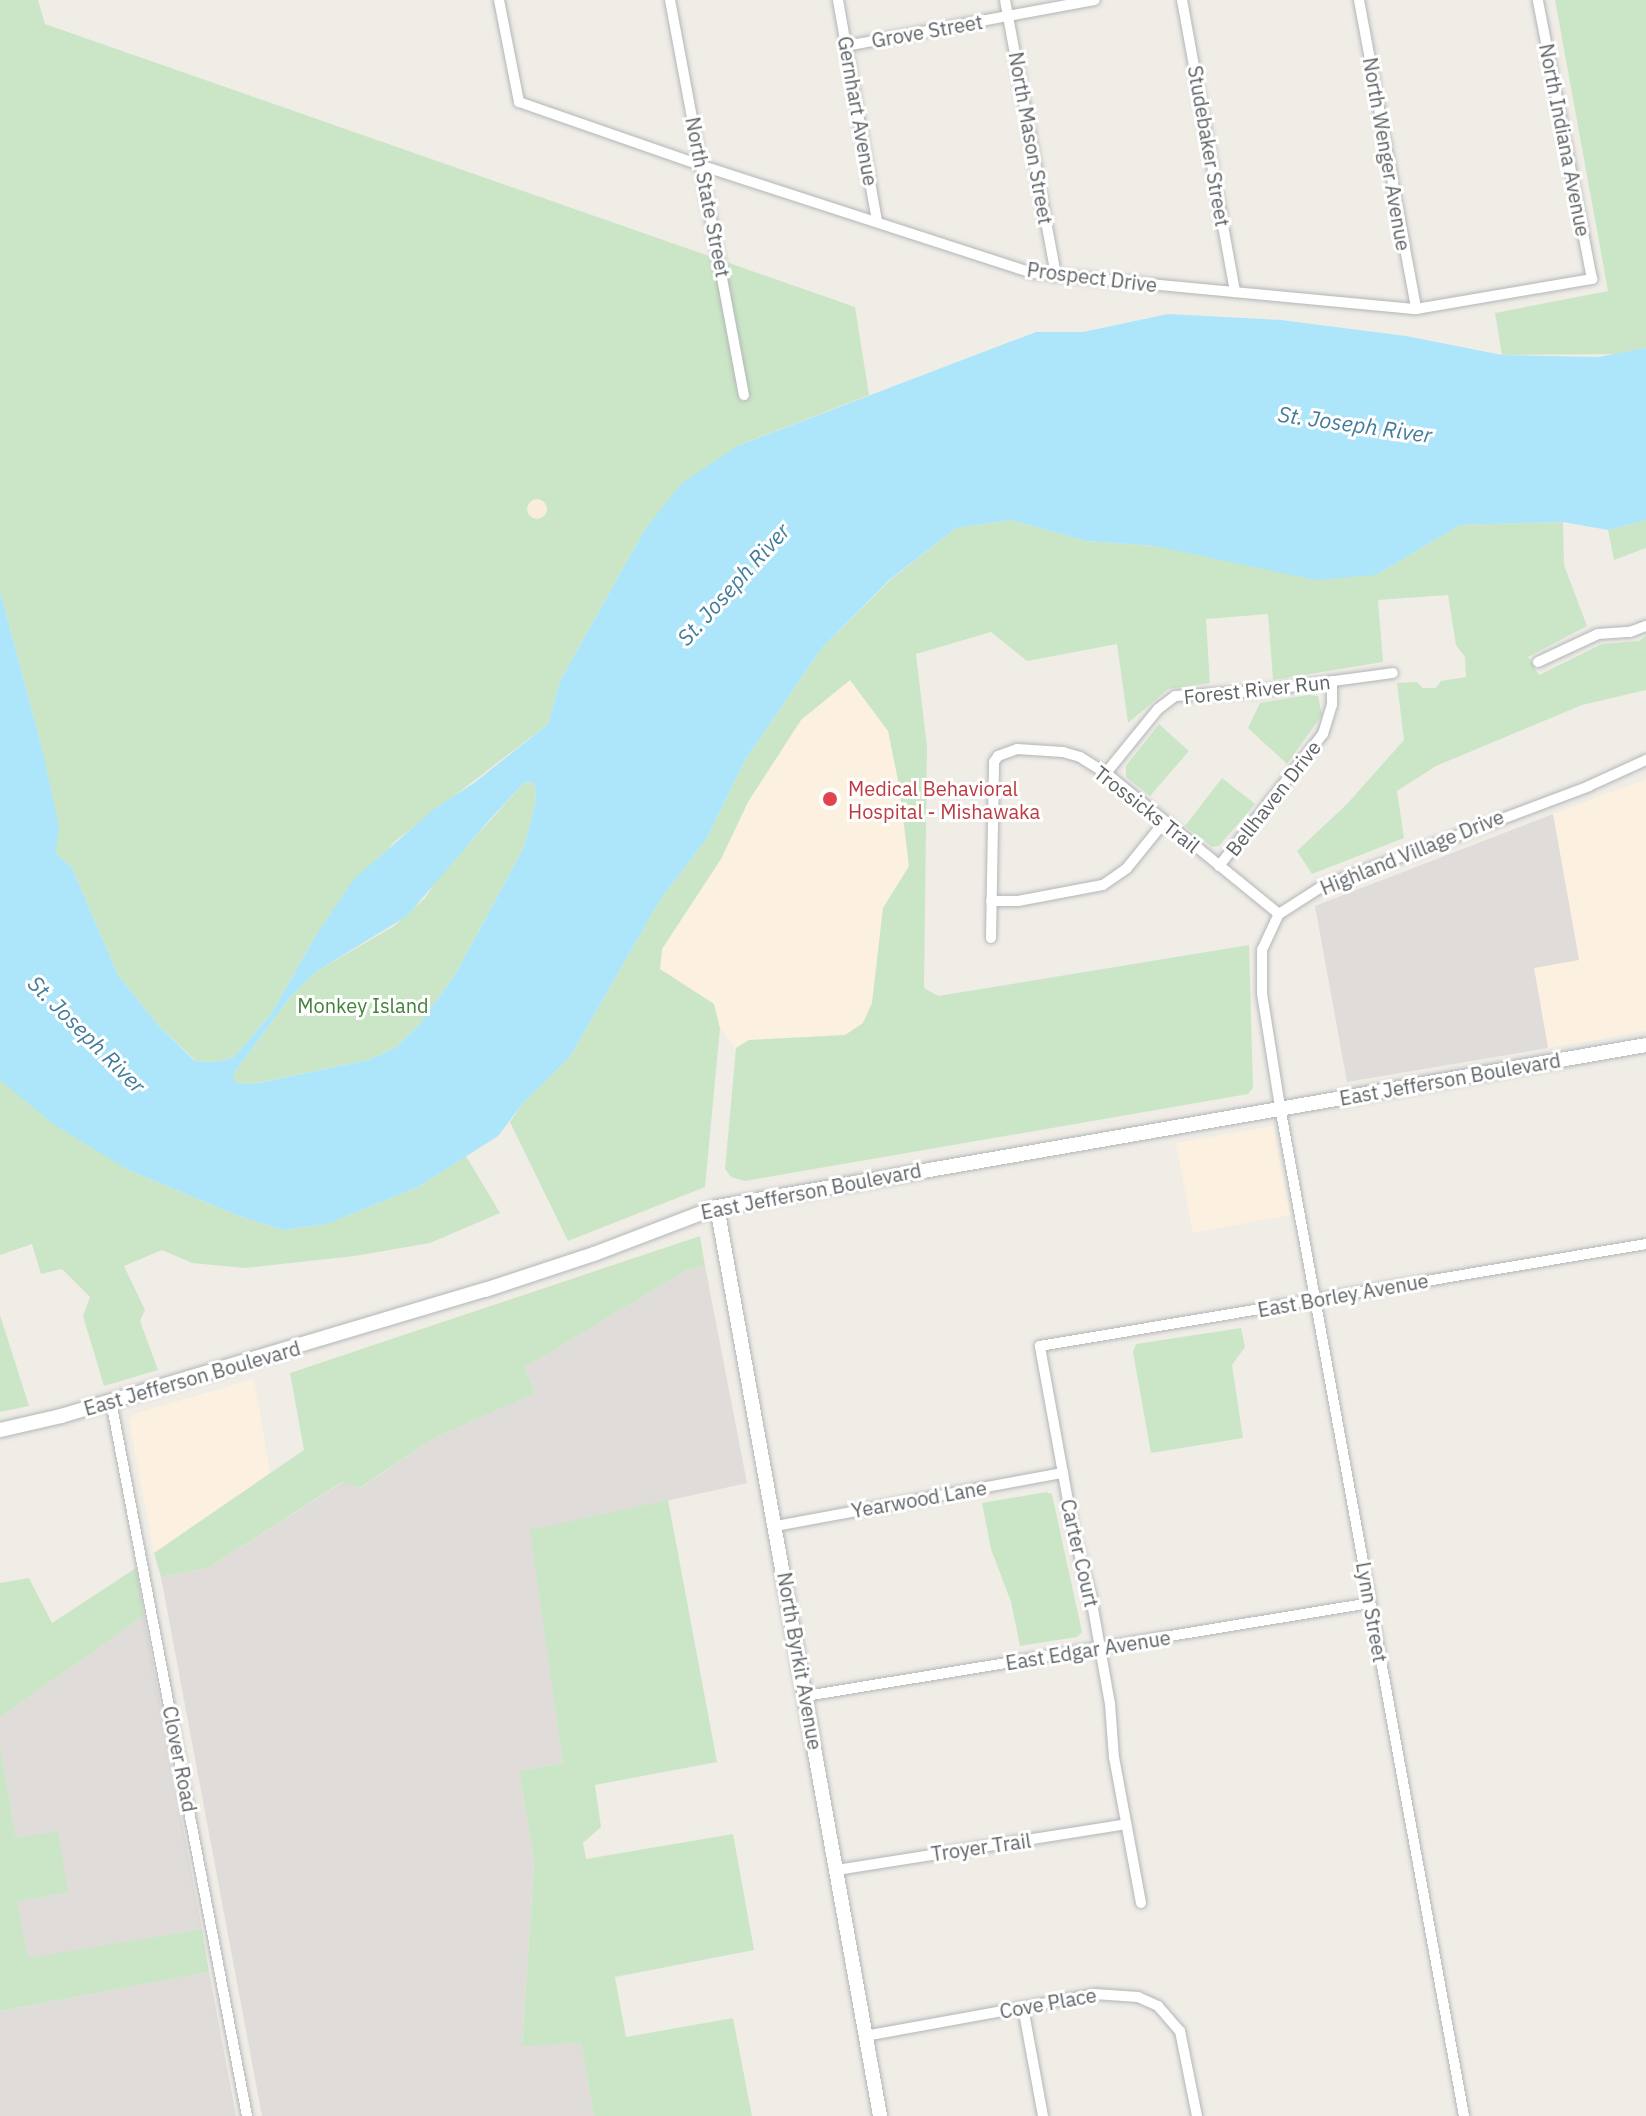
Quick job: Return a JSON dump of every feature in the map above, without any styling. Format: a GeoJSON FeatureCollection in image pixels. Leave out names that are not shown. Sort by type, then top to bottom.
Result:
{"type":"FeatureCollection","features":[{"type":"Feature","properties":{"kind":"street","name":"Prospect Drive"},"geometry":{"type":"LineString","coordinates":[[499,0],[519,102],[1013,268],[1056,276],[1416,309],[1592,279]]}},
{"type":"Feature","properties":{"kind":"street","name":"North State Street"},"geometry":{"type":"LineString","coordinates":[[670,0],[744,395]]}},
{"type":"Feature","properties":{"kind":"street","name":"Gernhart Avenue"},"geometry":{"type":"LineString","coordinates":[[838,0],[877,222]]}},
{"type":"Feature","properties":{"kind":"street","name":"North Mason Street"},"geometry":{"type":"LineString","coordinates":[[1005,0],[1056,276]]}},
{"type":"Feature","properties":{"kind":"street","name":"Grove Street"},"geometry":{"type":"LineString","coordinates":[[846,46],[1095,0]]}},
{"type":"Feature","properties":{"kind":"street","name":"Studebaker Street"},"geometry":{"type":"LineString","coordinates":[[1182,0],[1235,292]]}},
{"type":"Feature","properties":{"kind":"street","name":"North Wenger Avenue"},"geometry":{"type":"LineString","coordinates":[[1359,0],[1416,309]]}},
{"type":"Feature","properties":{"kind":"street","name":"North Indiana Avenue"},"geometry":{"type":"LineString","coordinates":[[1538,0],[1592,279]]}},
{"type":"Feature","properties":{"kind":"street"},"geometry":{"type":"LineString","coordinates":[[1538,662],[1598,634],[1630,632],[1646,626]]}},
{"type":"Feature","properties":{"kind":"street","name":"Forest River Run"},"geometry":{"type":"LineString","coordinates":[[1106,773],[1158,709],[1175,696],[1393,673]]}},
{"type":"Feature","properties":{"kind":"street","name":"Bellhaven Drive"},"geometry":{"type":"LineString","coordinates":[[1219,866],[1323,734],[1332,705],[1332,681]]}},
{"type":"Feature","properties":{"kind":"street","name":"Trossicks Trail"},"geometry":{"type":"LineString","coordinates":[[991,901],[993,776],[998,756],[1017,749],[1063,752],[1080,757],[1106,773],[1279,914]]}},
{"type":"Feature","properties":{"kind":"street","name":"Highland Village Drive"},"geometry":{"type":"LineString","coordinates":[[1279,914],[1321,887],[1589,786],[1646,760]]}},
{"type":"Feature","properties":{"kind":"street"},"geometry":{"type":"LineString","coordinates":[[991,938],[991,901],[1018,901],[1103,885],[1127,868],[1165,821]]}},
{"type":"Feature","properties":{"kind":"street"},"geometry":{"type":"LineString","coordinates":[[1279,914],[1269,931],[1260,971],[1280,1107]]}},
{"type":"Feature","properties":{"kind":"street","name":"East Jefferson Boulevard"},"geometry":{"type":"LineString","coordinates":[[0,1430],[111,1401],[485,1290],[594,1254],[717,1207],[1646,1045]]}},
{"type":"Feature","properties":{"kind":"street","name":"Lynn Street"},"geometry":{"type":"LineString","coordinates":[[1280,1107],[1464,2116]]}},
{"type":"Feature","properties":{"kind":"street","name":"North Byrkit Avenue"},"geometry":{"type":"LineString","coordinates":[[717,1207],[880,2116]]}},
{"type":"Feature","properties":{"kind":"street","name":"East Borley Avenue"},"geometry":{"type":"LineString","coordinates":[[1040,1346],[1646,1244]]}},
{"type":"Feature","properties":{"kind":"street","name":"Carter Court"},"geometry":{"type":"LineString","coordinates":[[1040,1346],[1100,1648],[1141,1903]]}},
{"type":"Feature","properties":{"kind":"street","name":"Clover Road"},"geometry":{"type":"LineString","coordinates":[[111,1401],[130,1485],[247,2116]]}},
{"type":"Feature","properties":{"kind":"street","name":"Yearwood Lane"},"geometry":{"type":"LineString","coordinates":[[776,1526],[1063,1473]]}},
{"type":"Feature","properties":{"kind":"street","name":"East Edgar Avenue"},"geometry":{"type":"LineString","coordinates":[[806,1696],[1370,1603]]}},
{"type":"Feature","properties":{"kind":"street","name":"Troyer Trail"},"geometry":{"type":"LineString","coordinates":[[837,1870],[1126,1824]]}},
{"type":"Feature","properties":{"kind":"street","name":"Cove Place"},"geometry":{"type":"LineString","coordinates":[[865,2036],[1109,1993],[1138,1997],[1158,2006],[1170,2017],[1184,2042],[1197,2116]]}},
{"type":"Feature","properties":{"kind":"street"},"geometry":{"type":"LineString","coordinates":[[1023,2007],[1043,2116]]}},
{"type":"Feature","properties":{"kind":"shaded area"},"geometry":{"type":"Polygon","coordinates":[[[850,680],[888,731],[899,785],[909,866],[883,908],[872,1003],[863,1023],[846,1035],[749,1040],[736,1048],[720,1028],[714,1004],[660,969],[662,949],[721,859],[748,802],[801,720],[850,680]]]}},
{"type":"Feature","properties":{"kind":"shaded area"},"geometry":{"type":"Polygon","coordinates":[[[1646,779],[1646,1031],[1548,1048],[1534,967],[1579,959],[1553,814],[1646,779]]]}},
{"type":"Feature","properties":{"kind":"shaded area"},"geometry":{"type":"Polygon","coordinates":[[[1553,814],[1579,960],[1534,968],[1548,1048],[1347,1082],[1315,906],[1553,814]]]}},
{"type":"Feature","properties":{"kind":"shaded area"},"geometry":{"type":"Polygon","coordinates":[[[1273,1126],[1290,1215],[1193,1233],[1176,1143],[1273,1126]]]}},
{"type":"Feature","properties":{"kind":"shaded area"},"geometry":{"type":"Polygon","coordinates":[[[705,1266],[747,1483],[531,1531],[563,1763],[519,1771],[534,1862],[522,2045],[581,2043],[594,2116],[262,2116],[161,1577],[208,1568],[343,1482],[361,1488],[432,1439],[536,1393],[524,1368],[685,1271],[705,1266]]]}},
{"type":"Feature","properties":{"kind":"shaded area"},"geometry":{"type":"Polygon","coordinates":[[[254,1379],[270,1473],[154,1553],[129,1420],[137,1413],[254,1379]]]}},
{"type":"Feature","properties":{"kind":"shaded area"},"geometry":{"type":"Polygon","coordinates":[[[144,1616],[202,1929],[28,1959],[16,1902],[67,1892],[16,1839],[0,1746],[0,1717],[144,1616]]]}},
{"type":"Feature","properties":{"kind":"shaded area"},"geometry":{"type":"Polygon","coordinates":[[[209,1972],[236,2116],[0,2116],[0,2011],[209,1972]]]}},
{"type":"Feature","properties":{"kind":"green space"},"geometry":{"type":"Polygon","coordinates":[[[0,0],[38,0],[45,24],[855,307],[869,395],[737,446],[645,529],[560,681],[548,724],[394,842],[316,935],[271,1014],[234,1057],[216,1062],[196,1061],[158,1025],[118,975],[72,868],[56,853],[42,748],[0,591],[0,0]]]}},
{"type":"Feature","properties":{"kind":"green space"},"geometry":{"type":"Polygon","coordinates":[[[1555,0],[1646,0],[1646,348],[1622,354],[1502,355],[1495,313],[1608,291],[1555,0]]]}},
{"type":"Feature","properties":{"kind":"green space"},"geometry":{"type":"Polygon","coordinates":[[[1012,520],[1086,541],[1155,546],[1376,575],[1460,525],[1563,522],[1564,565],[1587,626],[1528,657],[1539,675],[1602,644],[1639,641],[1646,636],[1646,690],[1582,705],[1436,766],[1397,791],[1404,838],[1312,874],[1297,851],[1347,804],[1404,740],[1397,683],[1417,682],[1423,688],[1436,688],[1441,681],[1466,677],[1465,657],[1456,645],[1448,595],[1378,600],[1383,662],[1273,680],[1268,614],[1206,619],[1210,683],[1168,689],[1128,723],[1117,644],[1027,661],[991,632],[916,654],[927,747],[924,988],[938,996],[1249,945],[1253,1088],[1248,1094],[745,1181],[731,1177],[725,1169],[736,1048],[749,1040],[845,1035],[863,1023],[872,1003],[883,908],[909,866],[899,785],[888,731],[850,680],[801,720],[748,802],[721,859],[662,949],[660,969],[714,1004],[720,1028],[705,1187],[568,1241],[510,1122],[523,1103],[570,1057],[660,900],[707,838],[745,760],[821,649],[889,581],[956,528],[1012,520]]]}},
{"type":"Feature","properties":{"kind":"green space"},"geometry":{"type":"Polygon","coordinates":[[[1646,520],[1646,548],[1614,560],[1608,530],[1646,520]]]}},
{"type":"Feature","properties":{"kind":"green space"},"geometry":{"type":"Polygon","coordinates":[[[1318,696],[1322,715],[1287,764],[1248,728],[1260,703],[1318,696]]]}},
{"type":"Feature","properties":{"kind":"green space"},"geometry":{"type":"Polygon","coordinates":[[[1159,724],[1189,751],[1150,796],[1126,777],[1126,766],[1159,724]]]}},
{"type":"Feature","properties":{"kind":"green space"},"geometry":{"type":"Polygon","coordinates":[[[1222,778],[1255,804],[1219,846],[1212,847],[1185,826],[1222,778]]]}},
{"type":"Feature","properties":{"kind":"green space","name":"Monkey Island"},"geometry":{"type":"Polygon","coordinates":[[[532,782],[536,789],[535,804],[524,847],[456,973],[419,1025],[395,1048],[368,1060],[257,1083],[240,1084],[234,1080],[234,1073],[291,996],[317,971],[394,926],[425,898],[439,877],[524,783],[532,782]]]}},
{"type":"Feature","properties":{"kind":"green space"},"geometry":{"type":"Polygon","coordinates":[[[0,1080],[128,1170],[239,1216],[283,1230],[327,1224],[418,1187],[466,1156],[500,1213],[430,1243],[355,1256],[245,1268],[192,1263],[162,1250],[124,1266],[145,1310],[140,1321],[158,1370],[104,1386],[83,1316],[90,1297],[62,1269],[41,1274],[32,1244],[0,1255],[0,1080]]]}},
{"type":"Feature","properties":{"kind":"green space"},"geometry":{"type":"Polygon","coordinates":[[[700,1236],[705,1266],[685,1271],[524,1368],[536,1393],[432,1439],[360,1488],[342,1482],[208,1568],[161,1577],[154,1553],[304,1450],[290,1373],[700,1236]]]}},
{"type":"Feature","properties":{"kind":"green space"},"geometry":{"type":"Polygon","coordinates":[[[0,1315],[29,1406],[0,1412],[0,1315]]]}},
{"type":"Feature","properties":{"kind":"green space"},"geometry":{"type":"Polygon","coordinates":[[[1241,1328],[1245,1347],[1232,1365],[1243,1438],[1151,1453],[1133,1352],[1136,1344],[1241,1328]]]}},
{"type":"Feature","properties":{"kind":"green space"},"geometry":{"type":"Polygon","coordinates":[[[1046,1492],[1052,1494],[1082,1632],[1077,1637],[1020,1646],[1011,1602],[991,1549],[982,1503],[1046,1492]]]}},
{"type":"Feature","properties":{"kind":"green space"},"geometry":{"type":"Polygon","coordinates":[[[668,1500],[717,1762],[595,1785],[601,1827],[583,1843],[586,1859],[733,1834],[754,1950],[615,1977],[626,2037],[733,2018],[752,2116],[594,2116],[581,2043],[522,2046],[534,1862],[519,1771],[563,1763],[530,1530],[668,1500]]]}},
{"type":"Feature","properties":{"kind":"green space"},"geometry":{"type":"Polygon","coordinates":[[[136,1568],[144,1616],[0,1717],[0,1583],[29,1578],[52,1623],[136,1568]]]}},
{"type":"Feature","properties":{"kind":"green space"},"geometry":{"type":"Polygon","coordinates":[[[0,1746],[16,1838],[58,1831],[68,1892],[17,1902],[28,1958],[202,1929],[209,1972],[0,2011],[0,1746]]]}},
{"type":"Feature","properties":{"kind":"sand"},"geometry":{"type":"Polygon","coordinates":[[[533,499],[541,499],[547,509],[541,519],[533,519],[527,513],[527,505],[533,499]]]}},
{"type":"Feature","properties":{"kind":"water","name":"St. Joseph River"},"geometry":{"type":"Polygon","coordinates":[[[1168,314],[1281,320],[1406,336],[1502,355],[1598,357],[1646,348],[1646,520],[1608,530],[1563,522],[1460,525],[1376,575],[1315,580],[1155,546],[1086,541],[1012,520],[956,528],[888,581],[821,649],[745,760],[707,838],[660,900],[570,1057],[523,1103],[498,1136],[418,1187],[327,1224],[283,1230],[239,1216],[128,1170],[53,1124],[0,1080],[0,591],[42,748],[59,827],[56,853],[72,868],[118,975],[158,1025],[195,1061],[216,1062],[234,1057],[271,1014],[316,935],[354,879],[434,809],[474,783],[548,724],[560,681],[645,529],[681,484],[737,446],[1036,332],[1083,332],[1168,314]],[[532,782],[524,783],[407,916],[317,971],[291,996],[234,1073],[234,1080],[240,1084],[258,1083],[368,1060],[395,1048],[419,1025],[456,973],[524,847],[536,789],[532,782]]]}},
{"type":"Feature","properties":{"kind":"place","name":"Medical Behavioral Hospital - Mishawaka"},"geometry":{"type":"Point","coordinates":[830,799]}}]}
